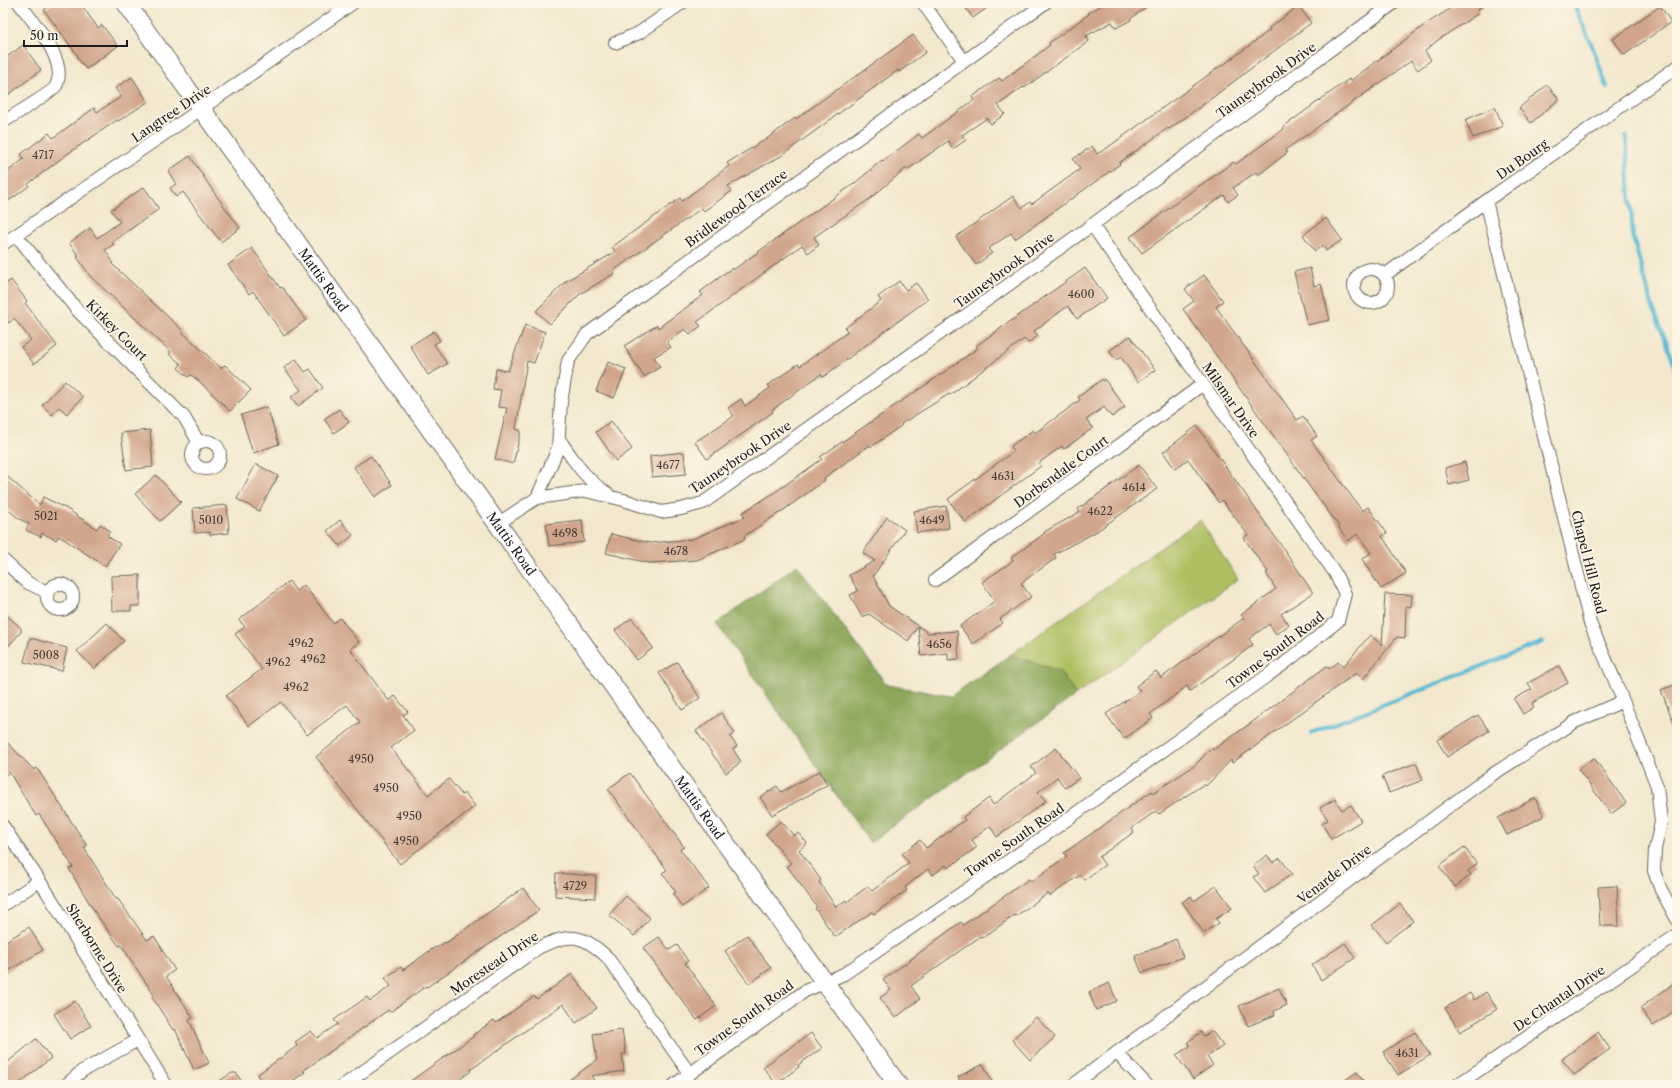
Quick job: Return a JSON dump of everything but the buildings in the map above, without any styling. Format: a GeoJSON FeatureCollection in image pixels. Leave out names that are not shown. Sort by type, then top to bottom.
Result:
{"type":"FeatureCollection","features":[{"type":"Feature","properties":{"kind":"main road","name":"Mattis Road"},"geometry":{"type":"LineString","coordinates":[[126,3],[898,1085]]}},
{"type":"Feature","properties":{"kind":"street"},"geometry":{"type":"LineString","coordinates":[[3,122],[56,87],[60,74],[50,44],[19,3]]}},
{"type":"Feature","properties":{"kind":"street","name":"Langtree Drive"},"geometry":{"type":"LineString","coordinates":[[3,244],[353,3]]}},
{"type":"Feature","properties":{"kind":"street"},"geometry":{"type":"LineString","coordinates":[[615,43],[639,33],[682,3]]}},
{"type":"Feature","properties":{"kind":"street"},"geometry":{"type":"LineString","coordinates":[[923,3],[964,61]]}},
{"type":"Feature","properties":{"kind":"street","name":"Bridlewood Terrace"},"geometry":{"type":"LineString","coordinates":[[537,498],[558,448],[561,402],[568,361],[586,334],[1045,3]]}},
{"type":"Feature","properties":{"kind":"street","name":"Tauneybrook Drive"},"geometry":{"type":"LineString","coordinates":[[497,524],[537,498],[586,491],[661,512],[681,509],[703,503],[1092,225],[1394,3]]}},
{"type":"Feature","properties":{"kind":"street","name":"Du Bourg"},"geometry":{"type":"LineString","coordinates":[[1385,275],[1677,67]]}},
{"type":"Feature","properties":{"kind":"street","name":"Chapel Hill Road"},"geometry":{"type":"LineString","coordinates":[[1486,202],[1590,623],[1658,786],[1661,822],[1655,850],[1654,871],[1661,890],[1677,919]]}},
{"type":"Feature","properties":{"kind":"street","name":"Milsmar Drive"},"geometry":{"type":"LineString","coordinates":[[1092,225],[1335,573],[1345,594]]}},
{"type":"Feature","properties":{"kind":"street","name":"Kirkey Court"},"geometry":{"type":"LineString","coordinates":[[16,235],[78,311],[184,417],[200,443]]}},
{"type":"Feature","properties":{"kind":"street","name":"Dorbendale Court"},"geometry":{"type":"LineString","coordinates":[[935,580],[1203,384]]}},
{"type":"Feature","properties":{"kind":"street","name":"Tauneybrook Drive"},"geometry":{"type":"LineString","coordinates":[[559,439],[581,472],[595,486],[614,498]]}},
{"type":"Feature","properties":{"kind":"street"},"geometry":{"type":"LineString","coordinates":[[3,560],[28,583],[47,592]]}},
{"type":"Feature","properties":{"kind":"street","name":"Towne South Road"},"geometry":{"type":"LineString","coordinates":[[674,1085],[805,991],[844,974],[1040,839],[1285,663],[1338,621],[1345,594]]}},
{"type":"Feature","properties":{"kind":"street","name":"Venarde Drive"},"geometry":{"type":"LineString","coordinates":[[1073,1085],[1490,776],[1575,722],[1623,701]]}},
{"type":"Feature","properties":{"kind":"street","name":"Sherborne Drive"},"geometry":{"type":"LineString","coordinates":[[3,826],[166,1085]]}},
{"type":"Feature","properties":{"kind":"street"},"geometry":{"type":"LineString","coordinates":[[3,905],[39,881]]}},
{"type":"Feature","properties":{"kind":"street","name":"De Chantal Drive"},"geometry":{"type":"LineString","coordinates":[[1457,1085],[1677,935]]}},
{"type":"Feature","properties":{"kind":"street","name":"Morestead Drive"},"geometry":{"type":"LineString","coordinates":[[344,1085],[538,948],[564,937],[583,940],[594,944],[607,957],[690,1074]]}},
{"type":"Feature","properties":{"kind":"street"},"geometry":{"type":"LineString","coordinates":[[66,1085],[82,1071],[138,1040]]}},
{"type":"Feature","properties":{"kind":"street"},"geometry":{"type":"LineString","coordinates":[[1117,1053],[1147,1085]]}},
{"type":"Feature","properties":{"kind":"green space"},"geometry":{"type":"Polygon","coordinates":[[[1200,520],[1238,579],[1076,695],[1059,671],[1010,655],[1200,520]]]}},
{"type":"Feature","properties":{"kind":"green space"},"geometry":{"type":"Polygon","coordinates":[[[797,565],[887,685],[951,696],[1010,655],[1059,671],[1076,695],[870,843],[717,624],[797,565]]]}},
{"type":"Feature","properties":{"kind":"waterway"},"geometry":{"type":"LineString","coordinates":[[1573,3],[1591,43],[1607,87]]}},
{"type":"Feature","properties":{"kind":"waterway"},"geometry":{"type":"LineString","coordinates":[[1626,136],[1633,238],[1653,308],[1675,365],[1677,383]]}},
{"type":"Feature","properties":{"kind":"waterway"},"geometry":{"type":"LineString","coordinates":[[1311,733],[1543,642]]}}]}
